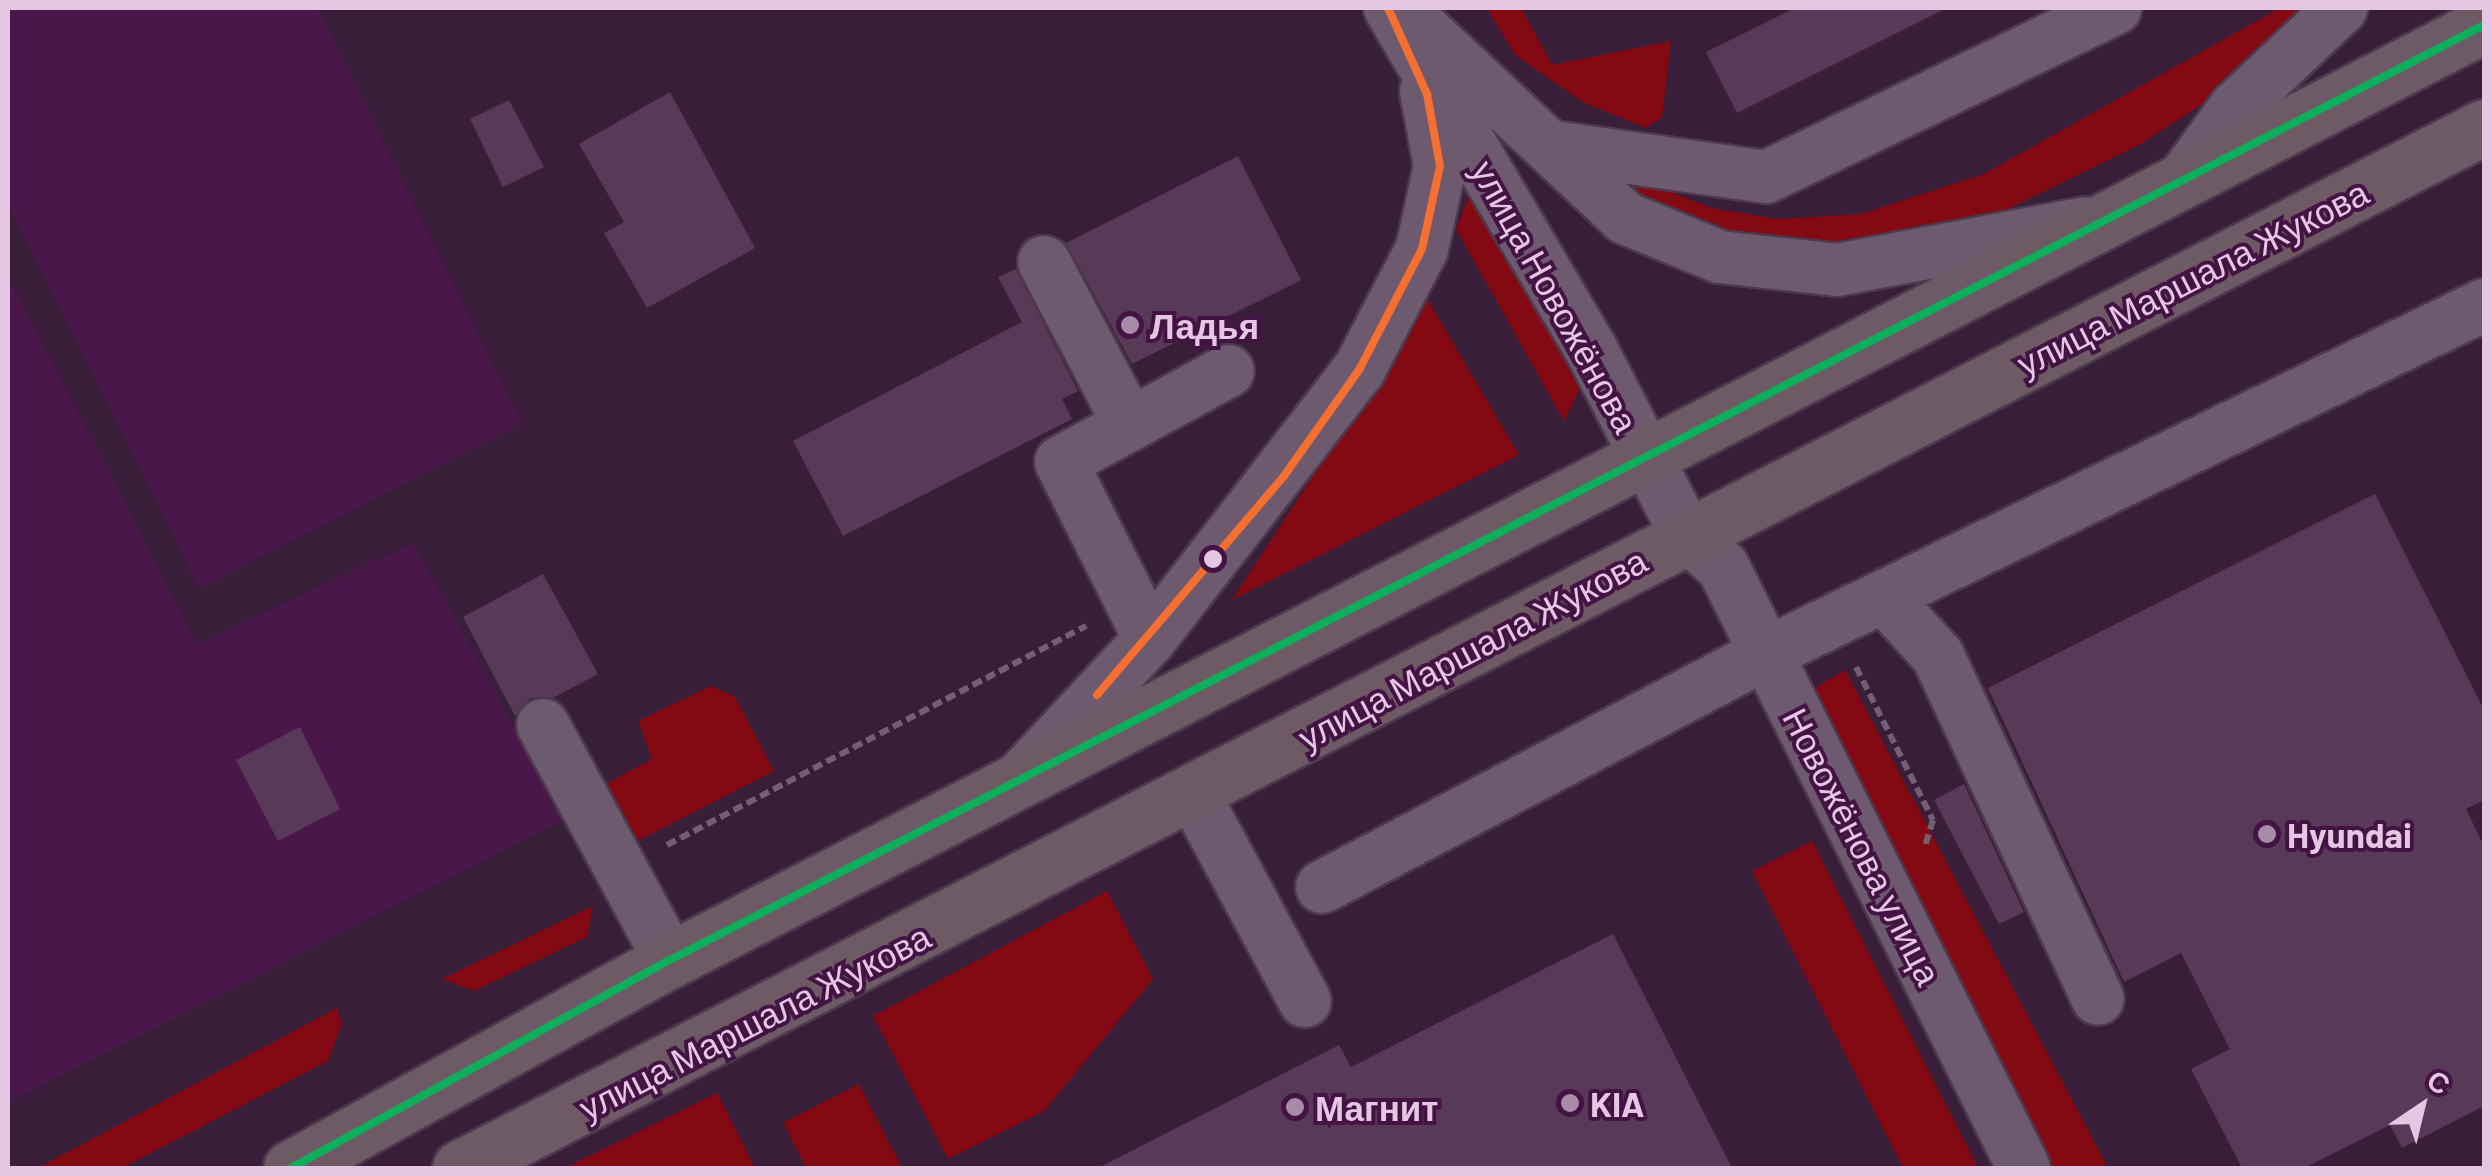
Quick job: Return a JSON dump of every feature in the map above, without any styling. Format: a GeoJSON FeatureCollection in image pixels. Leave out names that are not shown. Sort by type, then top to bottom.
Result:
{"type":"FeatureCollection","features":[{"type":"Feature","properties":{"kind":"main road"},"geometry":{"type":"LineString","coordinates":[[291,1168],[670,960],[2091,222],[2484,25]]}},
{"type":"Feature","properties":{"kind":"main road","name":"улица Маршала Жукова"},"geometry":{"type":"LineString","coordinates":[[460,1168],[1194,795],[1687,536],[2484,127]]}},
{"type":"Feature","properties":{"kind":"street","name":"улица Новожёнова"},"geometry":{"type":"LineString","coordinates":[[1389,8],[1644,453],[1687,536]]}},
{"type":"Feature","properties":{"kind":"street"},"geometry":{"type":"LineString","coordinates":[[1021,778],[1140,621],[1306,446],[1422,249],[1440,166],[1427,94],[1389,8]]}},
{"type":"Feature","properties":{"kind":"street"},"geometry":{"type":"LineString","coordinates":[[1399,8],[1625,218],[1720,257],[1837,270],[2091,222]]}},
{"type":"Feature","properties":{"kind":"street"},"geometry":{"type":"LineString","coordinates":[[1553,148],[1587,145],[1680,170],[1766,177],[2115,8]]}},
{"type":"Feature","properties":{"kind":"street"},"geometry":{"type":"LineString","coordinates":[[2187,174],[2234,108],[2341,8]]}},
{"type":"Feature","properties":{"kind":"street"},"geometry":{"type":"LineString","coordinates":[[1044,262],[1130,425]]}},
{"type":"Feature","properties":{"kind":"street"},"geometry":{"type":"LineString","coordinates":[[1322,887],[1767,653],[2484,306]]}},
{"type":"Feature","properties":{"kind":"street"},"geometry":{"type":"LineString","coordinates":[[1140,621],[1061,462],[1228,371]]}},
{"type":"Feature","properties":{"kind":"street","name":"Новожёнова улица"},"geometry":{"type":"LineString","coordinates":[[1687,536],[1723,567],[2024,1168]]}},
{"type":"Feature","properties":{"kind":"street"},"geometry":{"type":"LineString","coordinates":[[1885,598],[1938,656],[2098,1000]]}},
{"type":"Feature","properties":{"kind":"street"},"geometry":{"type":"LineString","coordinates":[[543,725],[670,960]]}},
{"type":"Feature","properties":{"kind":"street"},"geometry":{"type":"LineString","coordinates":[[1194,795],[1305,1000]]}},
{"type":"Feature","properties":{"kind":"path"},"geometry":{"type":"LineString","coordinates":[[621,868],[1140,621]]}},
{"type":"Feature","properties":{"kind":"shaded area"},"geometry":{"type":"Polygon","coordinates":[[[8,8],[317,8],[522,423],[199,589],[8,206],[8,8]]]}},
{"type":"Feature","properties":{"kind":"shaded area"},"geometry":{"type":"Polygon","coordinates":[[[1487,8],[1521,8],[1552,65],[1671,41],[1662,117],[1646,128],[1584,103],[1515,55],[1487,8]]]}},
{"type":"Feature","properties":{"kind":"shaded area"},"geometry":{"type":"Polygon","coordinates":[[[2280,8],[2351,8],[2139,145],[1975,225],[1837,256],[1714,243],[1625,203],[1622,173],[1711,208],[1777,219],[1861,214],[1984,174],[2280,8]]]}},
{"type":"Feature","properties":{"kind":"shaded area"},"geometry":{"type":"Polygon","coordinates":[[[1473,185],[1583,382],[1564,421],[1456,229],[1473,185]]]}},
{"type":"Feature","properties":{"kind":"shaded area"},"geometry":{"type":"Polygon","coordinates":[[[8,276],[197,644],[413,543],[565,819],[8,1103],[8,276]]]}},
{"type":"Feature","properties":{"kind":"shaded area"},"geometry":{"type":"Polygon","coordinates":[[[1417,282],[1519,455],[1232,600],[1368,392],[1417,282]]]}},
{"type":"Feature","properties":{"kind":"shaded area"},"geometry":{"type":"Polygon","coordinates":[[[1845,670],[2108,1168],[2044,1168],[1805,694],[1845,670]]]}},
{"type":"Feature","properties":{"kind":"shaded area"},"geometry":{"type":"Polygon","coordinates":[[[711,686],[735,697],[774,771],[618,851],[595,790],[652,759],[638,721],[711,686]]]}},
{"type":"Feature","properties":{"kind":"shaded area"},"geometry":{"type":"Polygon","coordinates":[[[1812,841],[1978,1168],[1903,1168],[1752,871],[1812,841]]]}},
{"type":"Feature","properties":{"kind":"shaded area"},"geometry":{"type":"Polygon","coordinates":[[[1107,891],[1153,979],[1044,1111],[948,1159],[873,1016],[1107,891]]]}},
{"type":"Feature","properties":{"kind":"shaded area"},"geometry":{"type":"Polygon","coordinates":[[[593,906],[587,937],[474,991],[442,979],[593,906]]]}},
{"type":"Feature","properties":{"kind":"shaded area"},"geometry":{"type":"Polygon","coordinates":[[[337,1008],[342,1024],[328,1061],[122,1168],[38,1168],[337,1008]]]}},
{"type":"Feature","properties":{"kind":"shaded area"},"geometry":{"type":"Polygon","coordinates":[[[859,1084],[902,1168],[806,1168],[783,1123],[859,1084]]]}},
{"type":"Feature","properties":{"kind":"shaded area"},"geometry":{"type":"Polygon","coordinates":[[[717,1093],[755,1168],[565,1168],[717,1093]]]}},
{"type":"Feature","properties":{"kind":"building"},"geometry":{"type":"Polygon","coordinates":[[[1795,8],[1947,8],[1737,113],[1706,52],[1795,8]]]}},
{"type":"Feature","properties":{"kind":"building"},"geometry":{"type":"Polygon","coordinates":[[[670,92],[755,248],[647,308],[604,233],[624,222],[579,144],[670,92]]]}},
{"type":"Feature","properties":{"kind":"building"},"geometry":{"type":"Polygon","coordinates":[[[509,100],[544,167],[503,187],[470,119],[509,100]]]}},
{"type":"Feature","properties":{"kind":"building"},"geometry":{"type":"Polygon","coordinates":[[[1238,156],[1301,280],[1132,364],[1066,243],[1238,156]]]}},
{"type":"Feature","properties":{"kind":"building"},"geometry":{"type":"Polygon","coordinates":[[[1016,269],[1078,391],[1062,399],[1072,419],[843,536],[793,441],[1022,322],[998,277],[1016,269]]]}},
{"type":"Feature","properties":{"kind":"building","name":"Hyundai"},"geometry":{"type":"Polygon","coordinates":[[[2375,494],[2484,710],[2484,800],[2466,809],[2484,846],[2484,1106],[2402,1148],[2390,1125],[2304,1168],[2242,1168],[2191,1069],[2230,1049],[2181,953],[2124,982],[1988,688],[2375,494]]]}},
{"type":"Feature","properties":{"kind":"building"},"geometry":{"type":"Polygon","coordinates":[[[543,574],[598,674],[553,698],[530,698],[515,716],[463,617],[543,574]]]}},
{"type":"Feature","properties":{"kind":"building"},"geometry":{"type":"Polygon","coordinates":[[[300,727],[340,809],[278,841],[236,760],[300,727]]]}},
{"type":"Feature","properties":{"kind":"building"},"geometry":{"type":"Polygon","coordinates":[[[1964,784],[2024,912],[1999,924],[1934,800],[1964,784]]]}},
{"type":"Feature","properties":{"kind":"building","name":"KIA"},"geometry":{"type":"Polygon","coordinates":[[[1613,934],[1732,1168],[1098,1168],[1339,1045],[1351,1067],[1613,934]]]}},
{"type":"Feature","properties":{"kind":"transit line"},"geometry":{"type":"LineString","coordinates":[[1097,695],[1284,476],[1359,370],[1422,249],[1440,166],[1427,94],[1388,8]]}},
{"type":"Feature","properties":{"kind":"transit line"},"geometry":{"type":"LineString","coordinates":[[291,1168],[670,960],[2484,25]]}},
{"type":"Feature","properties":{"kind":"place","name":"Ладья"},"geometry":{"type":"Point","coordinates":[1130,325]}},
{"type":"Feature","properties":{"kind":"place","name":"Hyundai"},"geometry":{"type":"Point","coordinates":[2267,834]}},
{"type":"Feature","properties":{"kind":"place","name":"KIA"},"geometry":{"type":"Point","coordinates":[1570,1103]}},
{"type":"Feature","properties":{"kind":"place","name":"Магнит"},"geometry":{"type":"Point","coordinates":[1295,1107]}}]}
